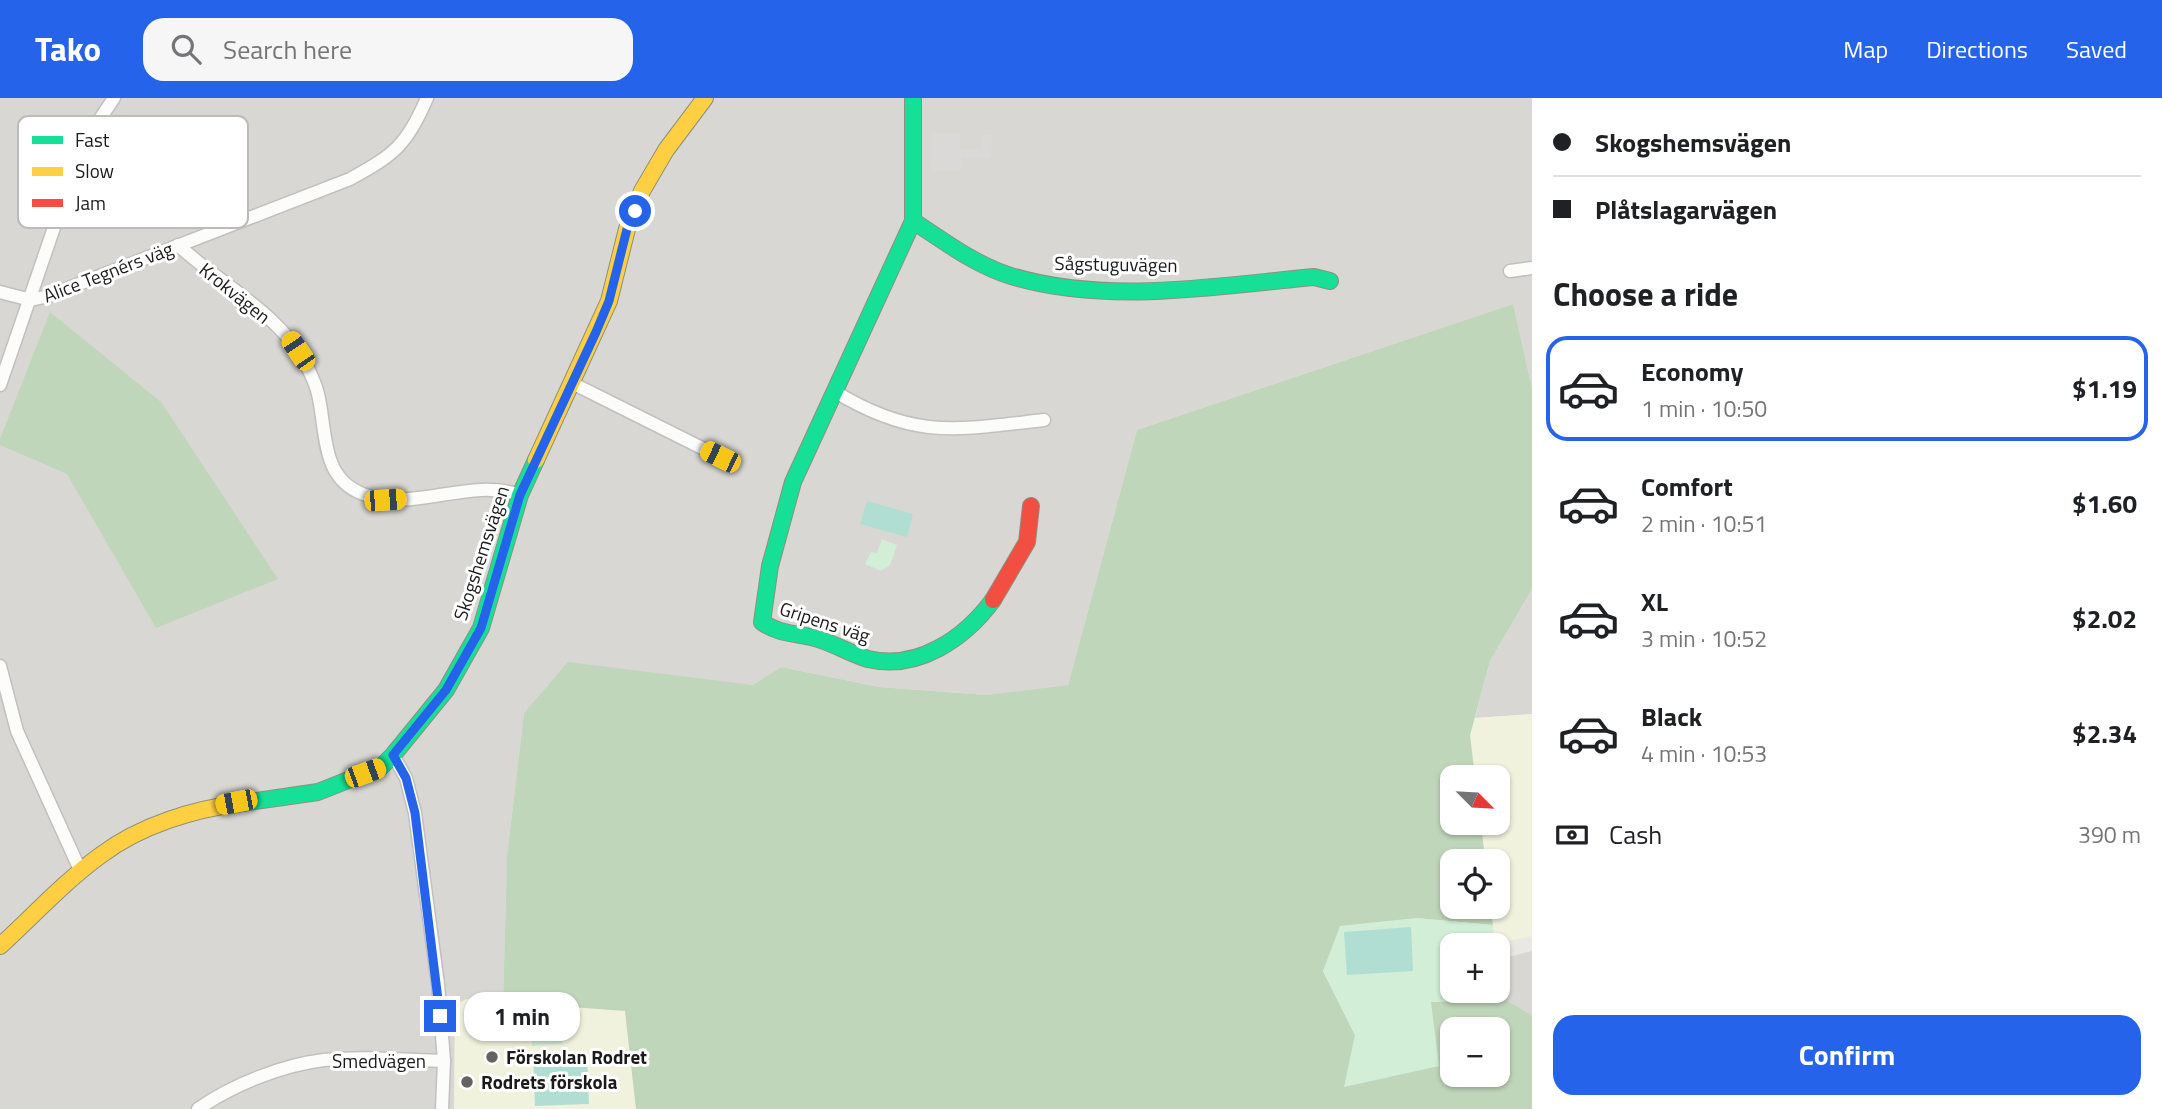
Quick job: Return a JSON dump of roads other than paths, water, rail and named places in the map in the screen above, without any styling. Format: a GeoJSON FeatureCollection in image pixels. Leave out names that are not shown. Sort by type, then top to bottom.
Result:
{"type":"FeatureCollection","features":[{"type":"Feature","properties":{"kind":"street"},"geometry":{"type":"LineString","coordinates":[[102,116],[114,98]]}},
{"type":"Feature","properties":{"kind":"street","name":"Alice Tegnérs väg"},"geometry":{"type":"LineString","coordinates":[[248,218],[350,179],[382,162],[400,147],[414,129],[427,98]]}},
{"type":"Feature","properties":{"kind":"street","name":"Skogshemsvägen"},"geometry":{"type":"LineString","coordinates":[[0,946],[101,855],[134,835],[191,813],[236,802],[318,792],[381,767],[393,755],[446,690],[481,628],[520,495],[574,384],[609,301],[627,229],[642,191],[666,150],[705,98]]}},
{"type":"Feature","properties":{"kind":"street"},"geometry":{"type":"LineString","coordinates":[[913,98],[913,221]]}},
{"type":"Feature","properties":{"kind":"street","name":"Sågstuguvägen"},"geometry":{"type":"LineString","coordinates":[[913,221],[987,265],[1010,276],[1042,284],[1087,289],[1171,288],[1314,277],[1330,281]]}},
{"type":"Feature","properties":{"kind":"street","name":"Gripens väg"},"geometry":{"type":"LineString","coordinates":[[913,221],[801,461],[779,530],[762,622],[770,628],[820,640],[873,660],[907,659],[932,653],[965,634],[1000,592],[1028,542],[1032,527],[1031,506]]}},
{"type":"Feature","properties":{"kind":"street"},"geometry":{"type":"LineString","coordinates":[[0,385],[55,228]]}},
{"type":"Feature","properties":{"kind":"street","name":"Alice Tegnérs väg"},"geometry":{"type":"LineString","coordinates":[[31,300],[222,228]]}},
{"type":"Feature","properties":{"kind":"street","name":"Krokvägen"},"geometry":{"type":"LineString","coordinates":[[178,245],[289,339],[306,363],[318,392],[329,458],[341,482],[351,489],[385,500],[477,490],[505,490],[520,495]]}},
{"type":"Feature","properties":{"kind":"street"},"geometry":{"type":"LineString","coordinates":[[1510,271],[1532,268]]}},
{"type":"Feature","properties":{"kind":"street"},"geometry":{"type":"LineString","coordinates":[[0,292],[31,300]]}},
{"type":"Feature","properties":{"kind":"street"},"geometry":{"type":"LineString","coordinates":[[574,384],[720,457]]}},
{"type":"Feature","properties":{"kind":"street"},"geometry":{"type":"LineString","coordinates":[[834,391],[889,418],[920,428],[968,429],[1044,420]]}},
{"type":"Feature","properties":{"kind":"street"},"geometry":{"type":"LineString","coordinates":[[0,666],[17,731],[81,872]]}},
{"type":"Feature","properties":{"kind":"street"},"geometry":{"type":"LineString","coordinates":[[393,755],[406,778],[415,813],[438,984],[444,1061],[442,1109]]}},
{"type":"Feature","properties":{"kind":"street","name":"Smedvägen"},"geometry":{"type":"LineString","coordinates":[[198,1109],[213,1098],[263,1077],[323,1060],[444,1061]]}},
{"type":"Feature","properties":{"kind":"place","name":"Förskolan Rodret"},"geometry":{"type":"Point","coordinates":[492,1057]}},
{"type":"Feature","properties":{"kind":"place","name":"Rodrets förskola"},"geometry":{"type":"Point","coordinates":[467,1082]}}]}
